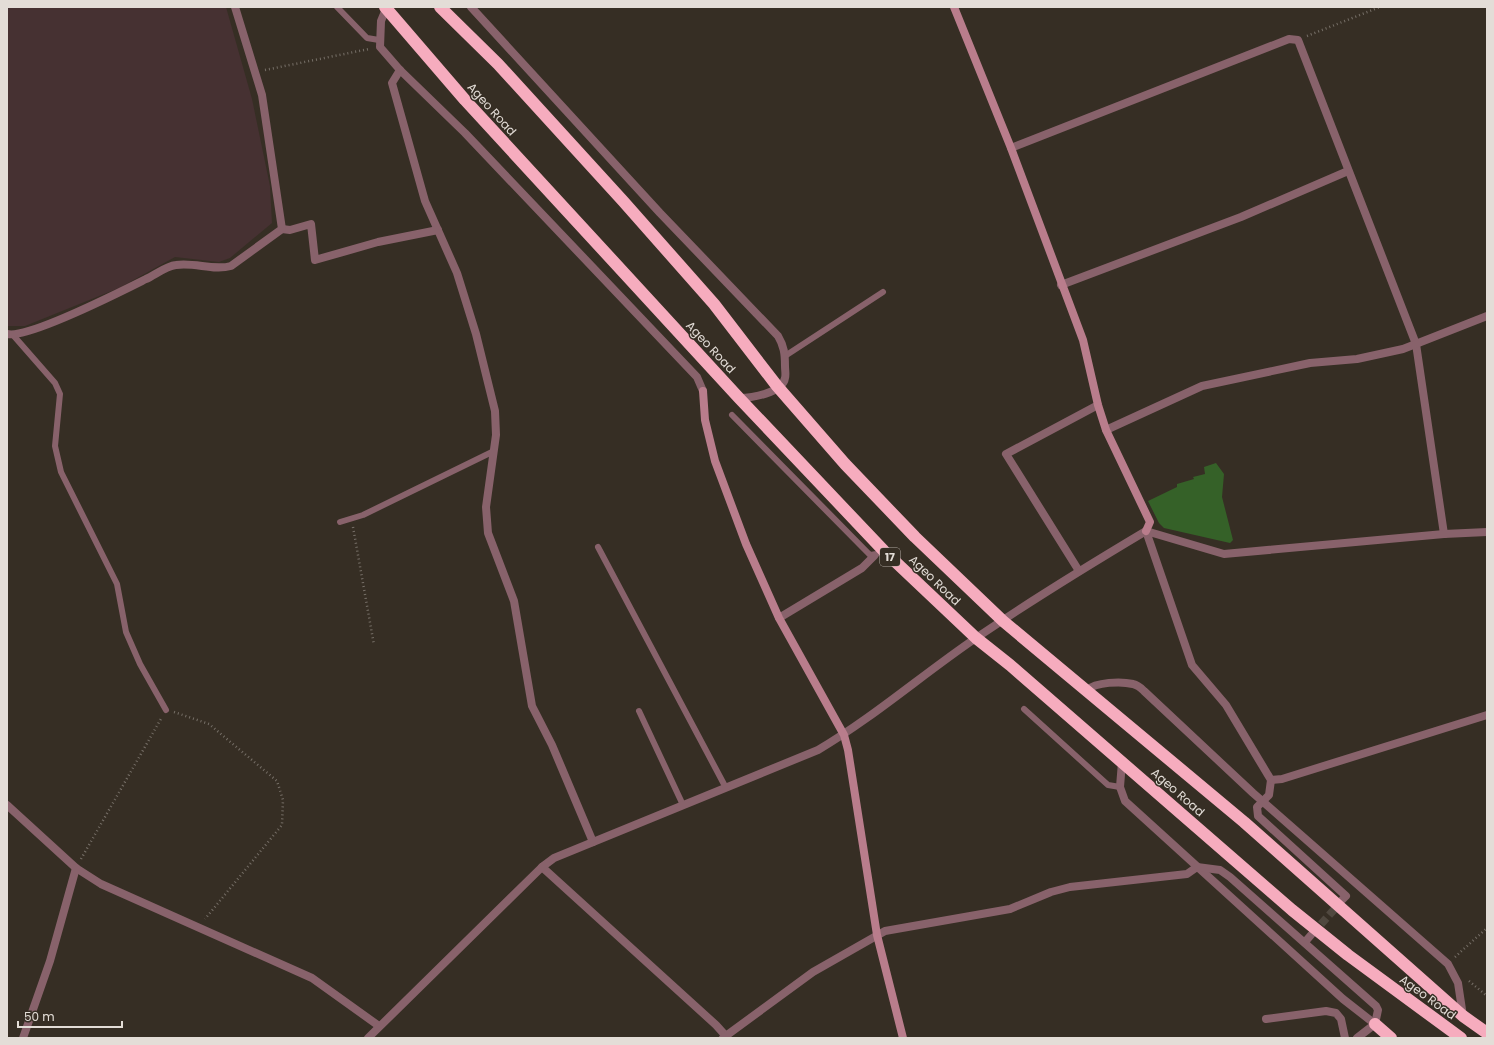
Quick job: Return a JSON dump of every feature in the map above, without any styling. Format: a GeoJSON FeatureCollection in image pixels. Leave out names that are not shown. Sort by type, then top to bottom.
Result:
{"type":"FeatureCollection","features":[{"type":"Feature","properties":{"kind":"highway","name":"Ageo Road"},"geometry":{"type":"LineString","coordinates":[[440,7],[508,75],[623,201],[714,304],[779,388],[845,464],[915,537],[1003,621],[1244,822],[1463,1016],[1487,1033]]}},
{"type":"Feature","properties":{"kind":"highway","name":"Ageo Road"},"geometry":{"type":"LineString","coordinates":[[386,8],[465,100],[739,398],[879,554],[976,638],[1010,665],[1304,920],[1402,997],[1461,1038]]}},
{"type":"Feature","properties":{"kind":"highway"},"geometry":{"type":"LineString","coordinates":[[1375,1024],[1391,1038]]}},
{"type":"Feature","properties":{"kind":"street"},"geometry":{"type":"LineString","coordinates":[[235,7],[262,95],[282,229]]}},
{"type":"Feature","properties":{"kind":"street"},"geometry":{"type":"LineString","coordinates":[[471,7],[660,212],[778,336],[783,345],[785,356],[786,380],[779,388],[753,398],[739,398]]}},
{"type":"Feature","properties":{"kind":"street"},"geometry":{"type":"LineString","coordinates":[[368,1038],[542,867],[554,858],[818,750],[844,735],[976,638],[1079,571],[1146,531],[1150,522],[1106,430],[1098,405],[1083,340],[1061,285],[1011,148],[954,7]]}},
{"type":"Feature","properties":{"kind":"street"},"geometry":{"type":"LineString","coordinates":[[386,8],[381,21],[379,43],[400,70],[465,133],[697,377],[703,391],[705,420],[715,461],[746,544],[779,618],[844,735],[848,750],[877,935],[903,1038]]}},
{"type":"Feature","properties":{"kind":"street"},"geometry":{"type":"LineString","coordinates":[[1011,148],[1289,39],[1298,40],[1416,344],[1428,417],[1444,534]]}},
{"type":"Feature","properties":{"kind":"street"},"geometry":{"type":"LineString","coordinates":[[400,70],[392,83],[425,201],[457,273],[487,377],[495,411],[496,435],[486,507],[488,533],[514,601],[532,706],[552,745],[593,842]]}},
{"type":"Feature","properties":{"kind":"street"},"geometry":{"type":"LineString","coordinates":[[1061,285],[1241,217],[1348,171]]}},
{"type":"Feature","properties":{"kind":"street"},"geometry":{"type":"LineString","coordinates":[[10,335],[27,332],[86,309],[176,265],[222,268],[231,266],[282,229],[290,230],[311,224],[315,260],[378,242],[438,230]]}},
{"type":"Feature","properties":{"kind":"street"},"geometry":{"type":"LineString","coordinates":[[1106,430],[1202,386],[1310,364],[1365,357],[1402,349],[1487,316]]}},
{"type":"Feature","properties":{"kind":"street"},"geometry":{"type":"LineString","coordinates":[[1079,571],[1006,454],[1098,405]]}},
{"type":"Feature","properties":{"kind":"street"},"geometry":{"type":"LineString","coordinates":[[1146,531],[1224,554],[1444,534],[1487,532]]}},
{"type":"Feature","properties":{"kind":"street"},"geometry":{"type":"LineString","coordinates":[[1146,531],[1192,665],[1226,705],[1271,780],[1269,795],[1257,807],[1258,816],[1346,896],[1342,900]]}},
{"type":"Feature","properties":{"kind":"street"},"geometry":{"type":"LineString","coordinates":[[779,618],[862,568],[879,554]]}},
{"type":"Feature","properties":{"kind":"street"},"geometry":{"type":"LineString","coordinates":[[1087,690],[1096,685],[1124,683],[1139,686],[1263,801],[1448,964],[1458,983],[1463,1016]]}},
{"type":"Feature","properties":{"kind":"street"},"geometry":{"type":"LineString","coordinates":[[1271,780],[1282,779],[1487,715]]}},
{"type":"Feature","properties":{"kind":"street"},"geometry":{"type":"LineString","coordinates":[[1122,762],[1120,787],[1125,801],[1343,1000],[1375,1024]]}},
{"type":"Feature","properties":{"kind":"street"},"geometry":{"type":"LineString","coordinates":[[7,804],[76,868],[101,884],[199,926],[312,978],[379,1026]]}},
{"type":"Feature","properties":{"kind":"street"},"geometry":{"type":"LineString","coordinates":[[542,867],[716,1025],[724,1037],[813,972],[885,931],[1010,909],[1051,892],[1070,887],[1187,874],[1196,867],[1220,870],[1305,942],[1376,1006],[1378,1010],[1375,1024],[1357,1038]]}},
{"type":"Feature","properties":{"kind":"street"},"geometry":{"type":"LineString","coordinates":[[23,1038],[50,961],[76,868]]}},
{"type":"Feature","properties":{"kind":"street"},"geometry":{"type":"LineString","coordinates":[[1305,942],[1311,935]]}},
{"type":"Feature","properties":{"kind":"street"},"geometry":{"type":"LineString","coordinates":[[1266,1019],[1326,1011],[1336,1013],[1341,1019],[1345,1038]]}},
{"type":"Feature","properties":{"kind":"lane"},"geometry":{"type":"LineString","coordinates":[[336,7],[367,38],[379,43]]}},
{"type":"Feature","properties":{"kind":"lane"},"geometry":{"type":"LineString","coordinates":[[785,356],[883,292]]}},
{"type":"Feature","properties":{"kind":"lane"},"geometry":{"type":"LineString","coordinates":[[10,335],[55,383],[60,394],[55,446],[61,472],[118,584],[126,632],[140,664],[166,710]]}},
{"type":"Feature","properties":{"kind":"lane"},"geometry":{"type":"LineString","coordinates":[[732,415],[870,555],[879,554]]}},
{"type":"Feature","properties":{"kind":"lane"},"geometry":{"type":"LineString","coordinates":[[340,522],[363,515],[494,451]]}},
{"type":"Feature","properties":{"kind":"lane"},"geometry":{"type":"LineString","coordinates":[[598,547],[726,788]]}},
{"type":"Feature","properties":{"kind":"lane"},"geometry":{"type":"LineString","coordinates":[[1024,709],[1108,785],[1120,787]]}},
{"type":"Feature","properties":{"kind":"lane"},"geometry":{"type":"LineString","coordinates":[[639,711],[683,805]]}},
{"type":"Feature","properties":{"kind":"path"},"geometry":{"type":"LineString","coordinates":[[1298,40],[1380,7]]}},
{"type":"Feature","properties":{"kind":"path"},"geometry":{"type":"LineString","coordinates":[[255,72],[379,43]]}},
{"type":"Feature","properties":{"kind":"path"},"geometry":{"type":"LineString","coordinates":[[351,519],[374,645]]}},
{"type":"Feature","properties":{"kind":"path"},"geometry":{"type":"LineString","coordinates":[[76,868],[166,710],[209,724],[277,781],[283,800],[282,825],[199,926]]}},
{"type":"Feature","properties":{"kind":"path"},"geometry":{"type":"LineString","coordinates":[[1448,964],[1487,928]]}},
{"type":"Feature","properties":{"kind":"path"},"geometry":{"type":"LineString","coordinates":[[1458,983],[1467,980],[1487,996]]}},
{"type":"Feature","properties":{"kind":"shaded area"},"geometry":{"type":"Polygon","coordinates":[[[7,7],[226,7],[252,99],[270,186],[272,223],[230,258],[219,262],[175,257],[119,288],[25,326],[7,326],[7,7]]]}},
{"type":"Feature","properties":{"kind":"green space"},"geometry":{"type":"Polygon","coordinates":[[[1216,463],[1224,474],[1222,497],[1233,540],[1230,543],[1164,528],[1159,523],[1148,501],[1177,487],[1177,484],[1194,479],[1193,477],[1205,474],[1204,467],[1216,463]]]}},
{"type":"Feature","properties":{"kind":"tunnel"},"geometry":{"type":"LineString","coordinates":[[1313,933],[1341,902]]}}]}
